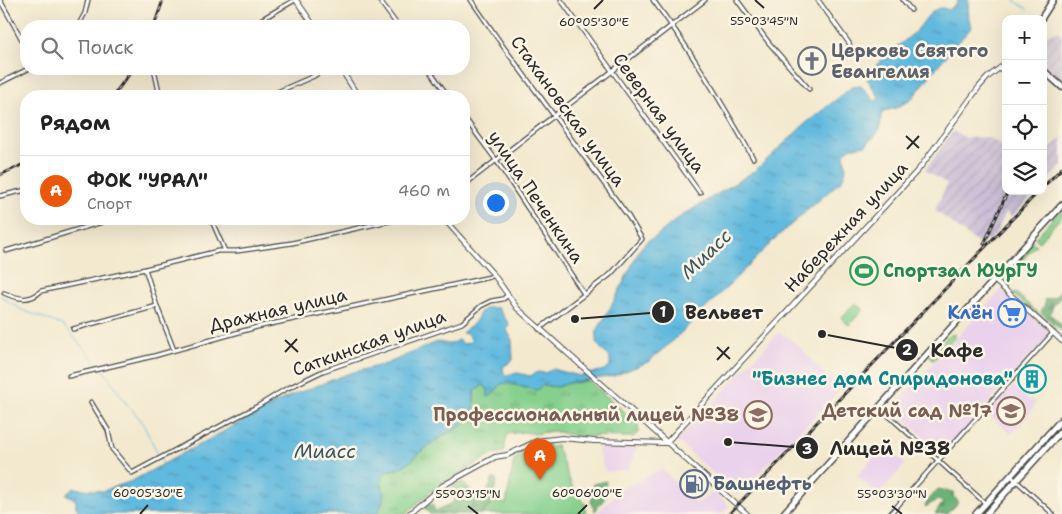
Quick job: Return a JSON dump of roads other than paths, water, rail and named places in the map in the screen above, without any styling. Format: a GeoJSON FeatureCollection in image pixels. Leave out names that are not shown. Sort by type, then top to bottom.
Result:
{"type":"FeatureCollection","features":[{"type":"Feature","properties":{"kind":"main road"},"geometry":{"type":"LineString","coordinates":[[1044,15],[1053,0]]}},
{"type":"Feature","properties":{"kind":"main road"},"geometry":{"type":"LineString","coordinates":[[1047,74],[1062,87]]}},
{"type":"Feature","properties":{"kind":"main road"},"geometry":{"type":"LineString","coordinates":[[783,514],[1062,205]]}},
{"type":"Feature","properties":{"kind":"main road"},"geometry":{"type":"LineString","coordinates":[[976,514],[1062,419]]}},
{"type":"Feature","properties":{"kind":"main road"},"geometry":{"type":"LineString","coordinates":[[986,514],[1062,430]]}},
{"type":"Feature","properties":{"kind":"street"},"geometry":{"type":"LineString","coordinates":[[0,0],[20,36]]}},
{"type":"Feature","properties":{"kind":"street"},"geometry":{"type":"LineString","coordinates":[[81,20],[88,0]]}},
{"type":"Feature","properties":{"kind":"street"},"geometry":{"type":"LineString","coordinates":[[261,20],[296,0],[310,20]]}},
{"type":"Feature","properties":{"kind":"street"},"geometry":{"type":"LineString","coordinates":[[379,0],[394,20]]}},
{"type":"Feature","properties":{"kind":"street","name":"Стахановская улица"},"geometry":{"type":"LineString","coordinates":[[472,0],[482,18],[628,216],[642,239],[611,274],[584,294]]}},
{"type":"Feature","properties":{"kind":"street","name":"Северная улица"},"geometry":{"type":"LineString","coordinates":[[561,0],[700,193]]}},
{"type":"Feature","properties":{"kind":"street"},"geometry":{"type":"LineString","coordinates":[[653,0],[672,24],[721,100],[754,158]]}},
{"type":"Feature","properties":{"kind":"street"},"geometry":{"type":"LineString","coordinates":[[470,180],[704,0]]}},
{"type":"Feature","properties":{"kind":"street"},"geometry":{"type":"LineString","coordinates":[[737,0],[769,43],[809,89]]}},
{"type":"Feature","properties":{"kind":"street"},"geometry":{"type":"LineString","coordinates":[[818,0],[849,43],[852,52]]}},
{"type":"Feature","properties":{"kind":"street"},"geometry":{"type":"LineString","coordinates":[[902,0],[911,10]]}},
{"type":"Feature","properties":{"kind":"street","name":"Набережная улица"},"geometry":{"type":"LineString","coordinates":[[666,443],[913,175],[979,87],[988,77],[1002,67]]}},
{"type":"Feature","properties":{"kind":"street"},"geometry":{"type":"LineString","coordinates":[[0,83],[20,73]]}},
{"type":"Feature","properties":{"kind":"street"},"geometry":{"type":"LineString","coordinates":[[155,75],[159,90]]}},
{"type":"Feature","properties":{"kind":"street"},"geometry":{"type":"LineString","coordinates":[[282,90],[315,75]]}},
{"type":"Feature","properties":{"kind":"street"},"geometry":{"type":"LineString","coordinates":[[345,75],[354,90]]}},
{"type":"Feature","properties":{"kind":"street"},"geometry":{"type":"LineString","coordinates":[[432,75],[444,90]]}},
{"type":"Feature","properties":{"kind":"street","name":"улица Печенкина"},"geometry":{"type":"LineString","coordinates":[[470,125],[496,160],[584,294]]}},
{"type":"Feature","properties":{"kind":"street"},"geometry":{"type":"LineString","coordinates":[[0,196],[20,191]]}},
{"type":"Feature","properties":{"kind":"street"},"geometry":{"type":"LineString","coordinates":[[6,251],[92,225]]}},
{"type":"Feature","properties":{"kind":"street"},"geometry":{"type":"LineString","coordinates":[[213,225],[224,251]]}},
{"type":"Feature","properties":{"kind":"street"},"geometry":{"type":"LineString","coordinates":[[4,294],[22,300],[36,296],[41,291],[218,251],[292,243],[372,225]]}},
{"type":"Feature","properties":{"kind":"street"},"geometry":{"type":"LineString","coordinates":[[449,225],[494,275],[517,308],[747,514]]}},
{"type":"Feature","properties":{"kind":"street"},"geometry":{"type":"LineString","coordinates":[[145,269],[174,350]]}},
{"type":"Feature","properties":{"kind":"street","name":"Дражная улица"},"geometry":{"type":"LineString","coordinates":[[69,376],[257,327],[494,275]]}},
{"type":"Feature","properties":{"kind":"street"},"geometry":{"type":"LineString","coordinates":[[994,280],[1062,342]]}},
{"type":"Feature","properties":{"kind":"street"},"geometry":{"type":"LineString","coordinates":[[539,329],[584,294]]}},
{"type":"Feature","properties":{"kind":"street","name":"Саткинская улица"},"geometry":{"type":"LineString","coordinates":[[91,402],[108,430],[112,449],[132,473],[315,375],[462,323],[481,306],[491,301],[503,299],[508,295]]}},
{"type":"Feature","properties":{"kind":"street"},"geometry":{"type":"LineString","coordinates":[[74,329],[157,306]]}},
{"type":"Feature","properties":{"kind":"street"},"geometry":{"type":"LineString","coordinates":[[890,514],[1053,333]]}},
{"type":"Feature","properties":{"kind":"street"},"geometry":{"type":"LineString","coordinates":[[878,407],[986,503]]}},
{"type":"Feature","properties":{"kind":"street"},"geometry":{"type":"LineString","coordinates":[[409,514],[442,486],[496,457],[507,455],[537,441],[562,438],[666,443]]}},
{"type":"Feature","properties":{"kind":"street"},"geometry":{"type":"LineString","coordinates":[[1010,476],[1053,514]]}},
{"type":"Feature","properties":{"kind":"water","name":"Миасс"},"geometry":{"type":"Polygon","coordinates":[[[958,0],[969,0],[969,20],[972,26],[911,100],[893,109],[883,111],[880,130],[866,145],[850,148],[844,153],[846,170],[842,180],[778,236],[676,338],[648,362],[614,376],[569,383],[557,387],[543,385],[537,390],[502,383],[488,397],[488,389],[483,385],[474,391],[474,412],[469,421],[431,443],[411,461],[397,469],[387,471],[381,481],[383,498],[377,514],[81,514],[76,507],[76,500],[66,494],[74,488],[103,491],[132,481],[285,398],[350,373],[386,364],[437,342],[450,344],[458,340],[464,344],[472,341],[468,334],[462,333],[472,325],[480,312],[486,308],[498,308],[509,324],[507,330],[512,340],[513,360],[503,367],[504,375],[518,373],[530,376],[553,369],[580,376],[604,370],[610,366],[610,358],[596,343],[597,331],[640,249],[647,241],[654,238],[677,219],[756,170],[805,124],[852,87],[861,86],[877,101],[879,97],[867,79],[877,64],[918,29],[934,10],[944,8],[948,10],[956,5],[958,0]]]}},
{"type":"Feature","properties":{"kind":"waterway"},"geometry":{"type":"LineString","coordinates":[[1014,0],[1027,9]]}},
{"type":"Feature","properties":{"kind":"waterway"},"geometry":{"type":"LineString","coordinates":[[0,296],[22,310],[62,325],[71,334],[104,371],[126,403],[141,420],[163,464]]}},
{"type":"Feature","properties":{"kind":"railway"},"geometry":{"type":"LineString","coordinates":[[156,20],[163,0]]}},
{"type":"Feature","properties":{"kind":"railway"},"geometry":{"type":"LineString","coordinates":[[117,90],[129,75]]}},
{"type":"Feature","properties":{"kind":"railway"},"geometry":{"type":"LineString","coordinates":[[0,175],[20,166]]}},
{"type":"Feature","properties":{"kind":"railway"},"geometry":{"type":"LineString","coordinates":[[1047,183],[1062,168]]}},
{"type":"Feature","properties":{"kind":"railway"},"geometry":{"type":"LineString","coordinates":[[984,244],[1006,195]]}},
{"type":"Feature","properties":{"kind":"railway"},"geometry":{"type":"LineString","coordinates":[[729,514],[1035,195]]}},
{"type":"Feature","properties":{"kind":"place","name":"Церковь Святого Евангелия"},"geometry":{"type":"Point","coordinates":[812,61]}},
{"type":"Feature","properties":{"kind":"place","name":"Спортзал ЮУрГУ"},"geometry":{"type":"Point","coordinates":[864,271]}},
{"type":"Feature","properties":{"kind":"place","name":"Клён"},"geometry":{"type":"Point","coordinates":[1012,313]}},
{"type":"Feature","properties":{"kind":"place","name":"Вельвет"},"geometry":{"type":"Point","coordinates":[575,319]}},
{"type":"Feature","properties":{"kind":"place","name":"Кафе"},"geometry":{"type":"Point","coordinates":[822,334]}},
{"type":"Feature","properties":{"kind":"place","name":"\"Бизнес дом Спиридонова\""},"geometry":{"type":"Point","coordinates":[1032,379]}},
{"type":"Feature","properties":{"kind":"place","name":"Детский сад №17"},"geometry":{"type":"Point","coordinates":[1011,411]}},
{"type":"Feature","properties":{"kind":"place","name":"Профессиональный лицей №38"},"geometry":{"type":"Point","coordinates":[758,415]}},
{"type":"Feature","properties":{"kind":"place","name":"Лицей №38"},"geometry":{"type":"Point","coordinates":[728,442]}},
{"type":"Feature","properties":{"kind":"place","name":"ФОК \"УРАЛ\""},"geometry":{"type":"Point","coordinates":[540,480]}},
{"type":"Feature","properties":{"kind":"place","name":"Башнефть"},"geometry":{"type":"Point","coordinates":[694,484]}}]}
